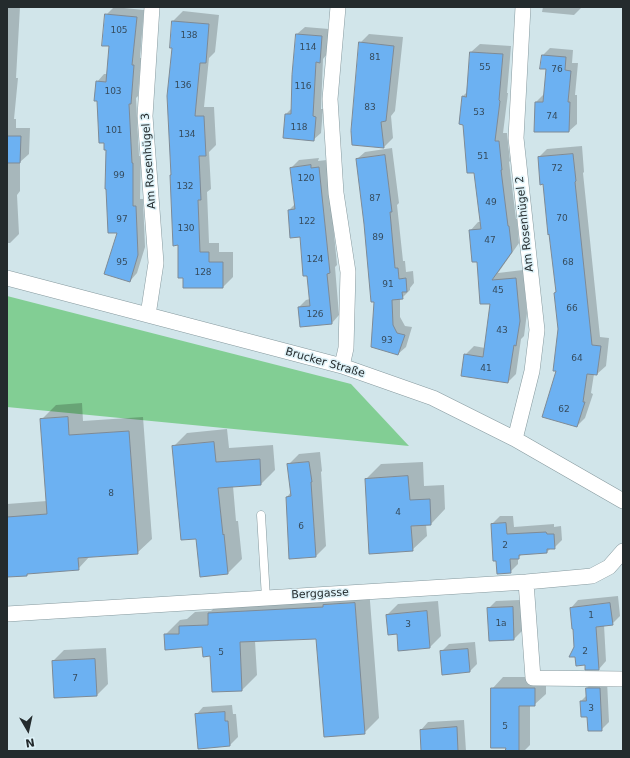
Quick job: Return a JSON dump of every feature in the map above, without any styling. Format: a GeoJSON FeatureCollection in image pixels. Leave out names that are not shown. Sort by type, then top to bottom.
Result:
{"type":"FeatureCollection","features":[{"type":"Feature","properties":{"kind":"street","name":"Am Rosenhügel 3"},"geometry":{"type":"LineString","coordinates":[[148,315],[156,262],[145,116],[152,7]]}},
{"type":"Feature","properties":{"kind":"street"},"geometry":{"type":"LineString","coordinates":[[338,7],[330,99],[336,193],[348,272],[346,348],[342,366]]}},
{"type":"Feature","properties":{"kind":"street","name":"Am Rosenhügel 2"},"geometry":{"type":"LineString","coordinates":[[515,439],[532,371],[537,330],[516,138],[523,7]]}},
{"type":"Feature","properties":{"kind":"street","name":"Brucker Straße"},"geometry":{"type":"LineString","coordinates":[[7,278],[342,366],[433,398],[515,439],[623,501]]}},
{"type":"Feature","properties":{"kind":"street","name":"Berggasse"},"geometry":{"type":"LineString","coordinates":[[7,614],[526,582],[592,576],[609,567],[623,551]]}},
{"type":"Feature","properties":{"kind":"street"},"geometry":{"type":"LineString","coordinates":[[526,582],[533,678],[623,679]]}},
{"type":"Feature","properties":{"kind":"lane"},"geometry":{"type":"LineString","coordinates":[[261,515],[266,598]]}},
{"type":"Feature","properties":{"kind":"green space"},"geometry":{"type":"Polygon","coordinates":[[[7,296],[351,384],[409,446],[7,407],[7,296]]]}},
{"type":"Feature","properties":{"kind":"building"},"geometry":{"type":"Polygon","coordinates":[[[105,14],[137,17],[132,65],[134,65],[131,104],[129,104],[133,163],[133,206],[136,206],[138,255],[130,282],[104,274],[117,233],[108,233],[105,189],[106,150],[104,150],[104,143],[99,143],[97,101],[94,101],[96,81],[106,82],[109,46],[102,46],[105,14]]]}},
{"type":"Feature","properties":{"kind":"building"},"geometry":{"type":"Polygon","coordinates":[[[172,21],[209,24],[206,63],[200,63],[195,116],[204,116],[206,156],[199,156],[201,200],[198,200],[200,252],[209,252],[209,262],[223,262],[223,288],[183,288],[183,278],[178,278],[178,245],[173,246],[167,96],[172,48],[170,48],[172,21]]]}},
{"type":"Feature","properties":{"kind":"building"},"geometry":{"type":"Polygon","coordinates":[[[296,34],[322,36],[320,63],[316,62],[313,116],[316,117],[314,141],[283,138],[285,114],[291,114],[292,75],[296,34]]]}},
{"type":"Feature","properties":{"kind":"building"},"geometry":{"type":"Polygon","coordinates":[[[359,42],[394,46],[386,121],[381,122],[384,148],[352,145],[351,131],[359,42]]]}},
{"type":"Feature","properties":{"kind":"building"},"geometry":{"type":"Polygon","coordinates":[[[470,52],[503,54],[500,101],[495,141],[499,141],[501,170],[512,252],[492,280],[516,278],[520,321],[516,346],[514,345],[508,383],[461,376],[464,354],[483,357],[490,304],[480,304],[477,262],[472,262],[469,230],[481,229],[474,173],[467,173],[463,125],[459,124],[462,96],[466,97],[470,52]]]}},
{"type":"Feature","properties":{"kind":"building"},"geometry":{"type":"Polygon","coordinates":[[[542,55],[566,57],[565,70],[571,71],[568,102],[570,102],[569,132],[534,132],[535,102],[543,102],[546,69],[540,69],[542,55]]]}},
{"type":"Feature","properties":{"kind":"building"},"geometry":{"type":"Polygon","coordinates":[[[7,136],[21,136],[20,163],[7,163],[7,136]]]}},
{"type":"Feature","properties":{"kind":"building"},"geometry":{"type":"Polygon","coordinates":[[[573,154],[592,345],[601,346],[597,375],[587,374],[583,402],[585,402],[577,427],[542,417],[556,371],[553,371],[558,329],[554,293],[556,292],[543,184],[540,185],[538,157],[573,154]]]}},
{"type":"Feature","properties":{"kind":"building"},"geometry":{"type":"Polygon","coordinates":[[[385,155],[392,212],[390,212],[395,268],[398,268],[399,279],[406,278],[407,292],[402,292],[403,299],[392,300],[393,325],[397,333],[405,335],[398,355],[371,347],[374,302],[371,302],[356,159],[385,155]]]}},
{"type":"Feature","properties":{"kind":"building"},"geometry":{"type":"Polygon","coordinates":[[[311,165],[311,168],[319,167],[330,273],[327,274],[332,324],[300,327],[298,307],[310,306],[307,276],[303,276],[300,237],[290,238],[288,210],[295,209],[290,168],[311,165]]]}},
{"type":"Feature","properties":{"kind":"building"},"geometry":{"type":"Polygon","coordinates":[[[68,417],[69,435],[129,431],[138,554],[78,558],[79,570],[7,577],[7,517],[47,514],[40,419],[68,417]]]}},
{"type":"Feature","properties":{"kind":"building"},"geometry":{"type":"Polygon","coordinates":[[[214,442],[216,462],[260,459],[261,485],[218,488],[228,574],[200,577],[196,539],[181,540],[172,446],[214,442]]]}},
{"type":"Feature","properties":{"kind":"building"},"geometry":{"type":"Polygon","coordinates":[[[309,462],[312,482],[316,557],[289,559],[286,497],[291,496],[287,464],[309,462]]]}},
{"type":"Feature","properties":{"kind":"building"},"geometry":{"type":"Polygon","coordinates":[[[408,476],[410,500],[430,499],[431,525],[411,526],[413,551],[369,554],[365,479],[408,476]]]}},
{"type":"Feature","properties":{"kind":"building"},"geometry":{"type":"Polygon","coordinates":[[[506,523],[507,534],[546,532],[547,534],[554,534],[555,549],[547,549],[547,553],[519,555],[519,559],[510,559],[511,573],[497,574],[496,561],[493,561],[491,524],[506,523]]]}},
{"type":"Feature","properties":{"kind":"building"},"geometry":{"type":"Polygon","coordinates":[[[355,603],[365,734],[324,737],[316,639],[240,642],[242,691],[212,692],[210,656],[203,657],[202,647],[165,650],[164,634],[179,634],[179,626],[208,625],[208,613],[323,607],[323,605],[355,603]]]}},
{"type":"Feature","properties":{"kind":"building"},"geometry":{"type":"Polygon","coordinates":[[[610,603],[613,625],[596,627],[599,670],[585,670],[585,665],[576,666],[575,657],[569,657],[574,647],[570,608],[610,603]]]}},
{"type":"Feature","properties":{"kind":"building"},"geometry":{"type":"Polygon","coordinates":[[[513,607],[514,640],[489,641],[487,608],[513,607]]]}},
{"type":"Feature","properties":{"kind":"building"},"geometry":{"type":"Polygon","coordinates":[[[427,611],[430,648],[398,651],[397,634],[388,635],[386,615],[427,611]]]}},
{"type":"Feature","properties":{"kind":"building"},"geometry":{"type":"Polygon","coordinates":[[[468,649],[470,672],[442,675],[440,651],[468,649]]]}},
{"type":"Feature","properties":{"kind":"building"},"geometry":{"type":"Polygon","coordinates":[[[95,659],[97,696],[54,698],[52,661],[95,659]]]}},
{"type":"Feature","properties":{"kind":"building"},"geometry":{"type":"Polygon","coordinates":[[[491,688],[535,688],[535,706],[519,706],[519,751],[505,751],[506,748],[491,748],[491,688]]]}},
{"type":"Feature","properties":{"kind":"building"},"geometry":{"type":"Polygon","coordinates":[[[586,688],[600,688],[602,731],[588,731],[587,717],[581,717],[580,701],[586,701],[586,688]]]}},
{"type":"Feature","properties":{"kind":"building"},"geometry":{"type":"Polygon","coordinates":[[[225,712],[225,721],[228,721],[230,746],[198,749],[195,714],[225,712]]]}},
{"type":"Feature","properties":{"kind":"building"},"geometry":{"type":"Polygon","coordinates":[[[457,727],[458,751],[421,751],[420,730],[457,727]]]}}]}
